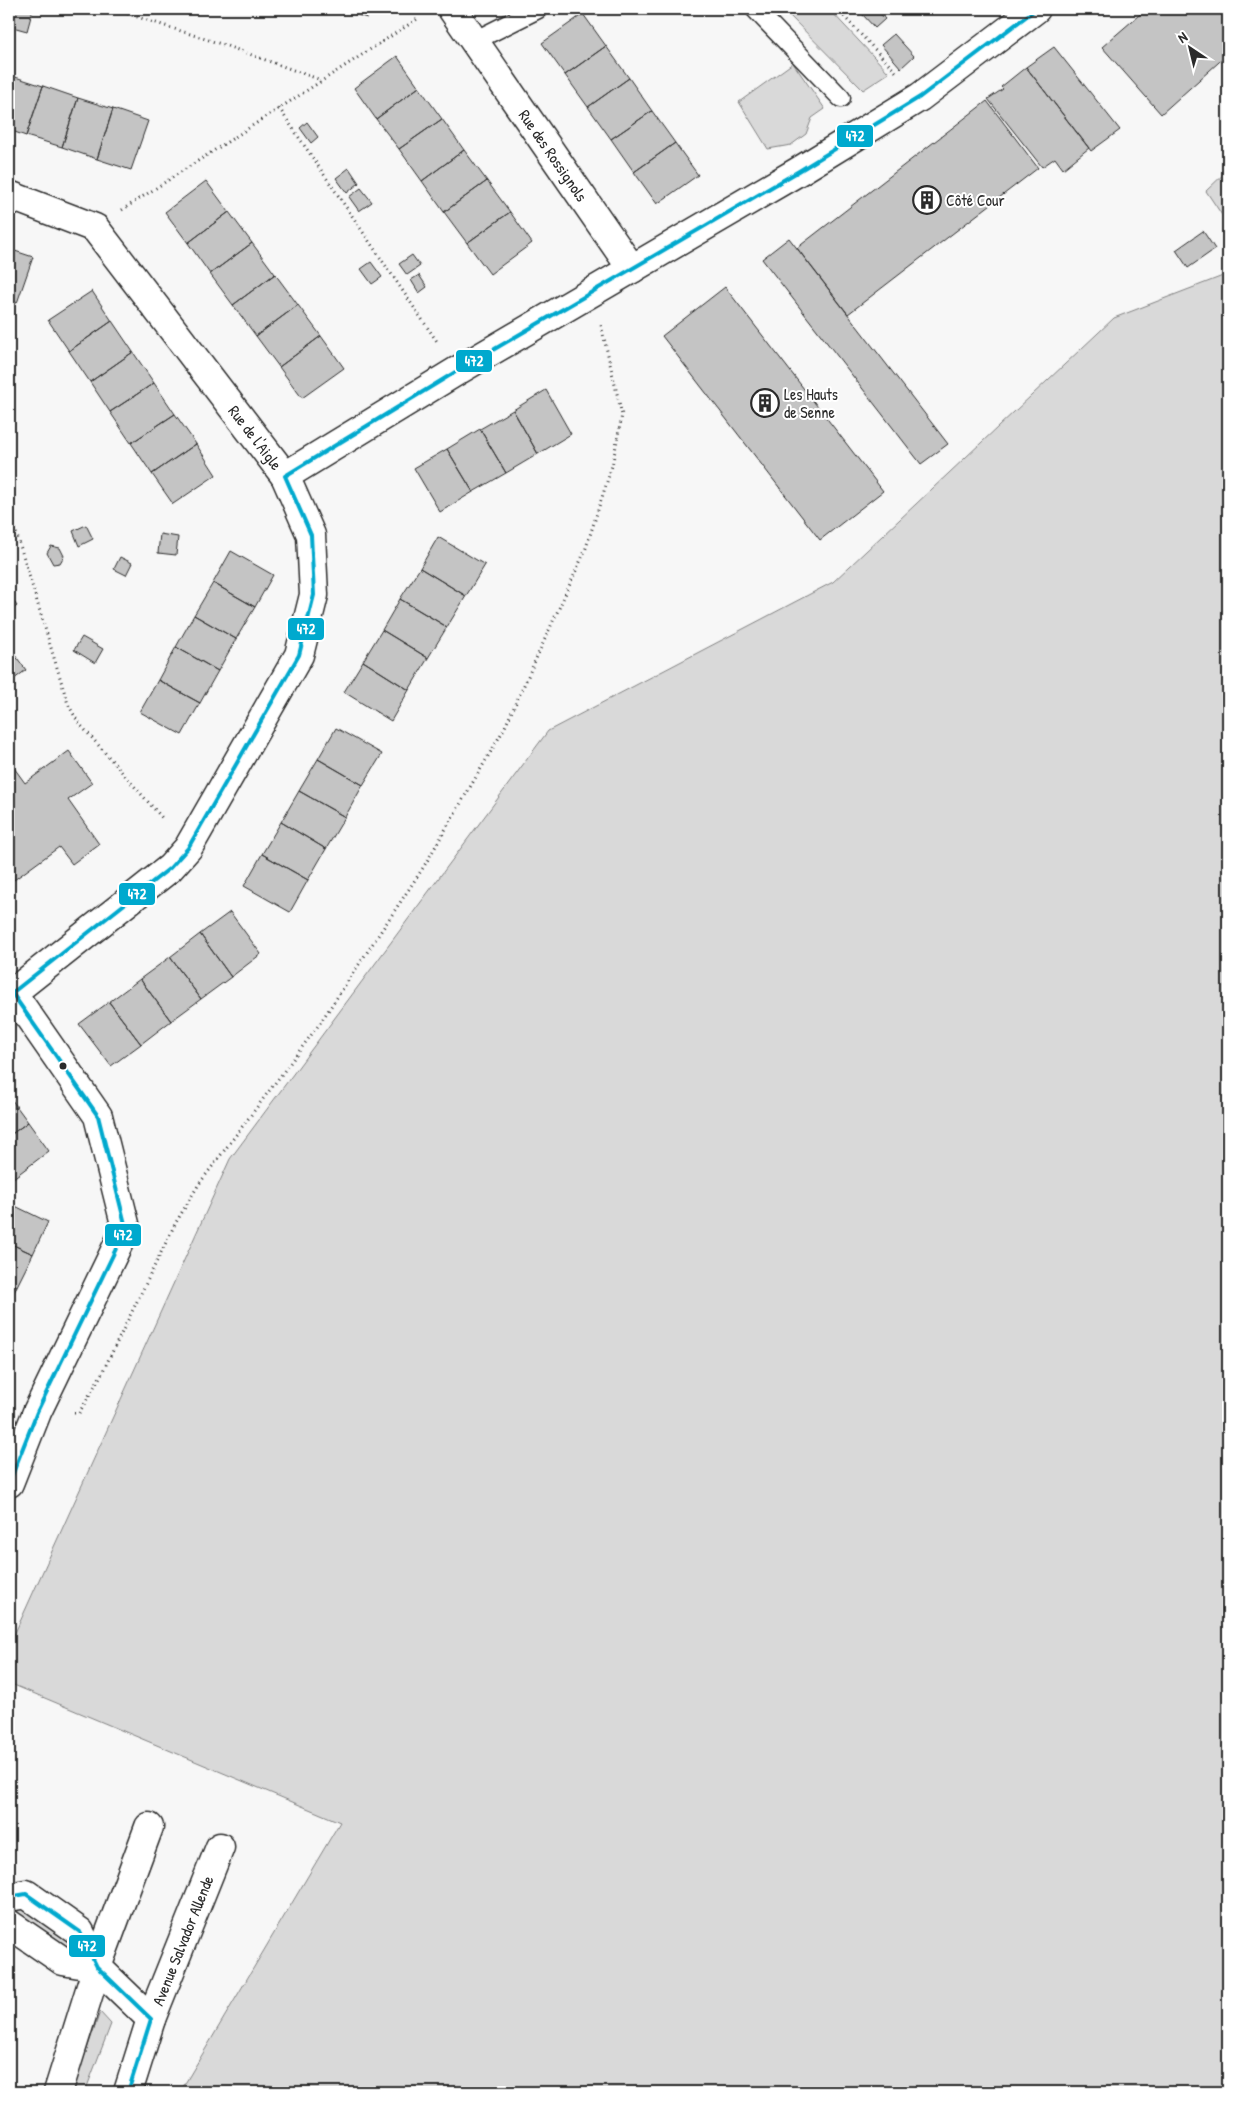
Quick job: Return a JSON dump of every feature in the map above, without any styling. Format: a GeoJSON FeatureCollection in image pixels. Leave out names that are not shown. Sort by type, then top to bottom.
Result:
{"type":"FeatureCollection","features":[{"type":"Feature","properties":{"kind":"street","name":"Rue des Rossignols"},"geometry":{"type":"LineString","coordinates":[[452,9],[632,269]]}},
{"type":"Feature","properties":{"kind":"street"},"geometry":{"type":"LineString","coordinates":[[285,476],[457,371],[798,171],[920,97],[1036,9]]}},
{"type":"Feature","properties":{"kind":"street"},"geometry":{"type":"LineString","coordinates":[[9,195],[94,228]]}},
{"type":"Feature","properties":{"kind":"street","name":"Rue de l'Aigle"},"geometry":{"type":"LineString","coordinates":[[11,991],[170,868],[188,848],[299,655],[314,595],[311,535],[285,476],[94,228]]}},
{"type":"Feature","properties":{"kind":"street"},"geometry":{"type":"LineString","coordinates":[[9,1483],[37,1412],[126,1228],[98,1116],[11,991]]}},
{"type":"Feature","properties":{"kind":"street"},"geometry":{"type":"LineString","coordinates":[[58,2092],[97,1968],[149,1827]]}},
{"type":"Feature","properties":{"kind":"street","name":"Avenue Salvador Allende"},"geometry":{"type":"LineString","coordinates":[[128,2092],[151,2019],[220,1847]]}},
{"type":"Feature","properties":{"kind":"street"},"geometry":{"type":"LineString","coordinates":[[9,1897],[26,1894],[80,1932],[97,1968],[151,2019]]}},
{"type":"Feature","properties":{"kind":"street"},"geometry":{"type":"LineString","coordinates":[[9,1924],[62,1961],[97,1968]]}},
{"type":"Feature","properties":{"kind":"lane"},"geometry":{"type":"LineString","coordinates":[[474,41],[538,9]]}},
{"type":"Feature","properties":{"kind":"lane"},"geometry":{"type":"LineString","coordinates":[[755,9],[841,98]]}},
{"type":"Feature","properties":{"kind":"path"},"geometry":{"type":"LineString","coordinates":[[113,9],[224,45],[321,80]]}},
{"type":"Feature","properties":{"kind":"path"},"geometry":{"type":"LineString","coordinates":[[837,9],[920,97]]}},
{"type":"Feature","properties":{"kind":"path"},"geometry":{"type":"LineString","coordinates":[[94,228],[425,14]]}},
{"type":"Feature","properties":{"kind":"path"},"geometry":{"type":"LineString","coordinates":[[278,108],[457,371]]}},
{"type":"Feature","properties":{"kind":"path"},"geometry":{"type":"LineString","coordinates":[[37,1412],[78,1413],[101,1375],[175,1224],[200,1184],[318,1026],[424,868],[504,729],[584,550],[612,466],[622,414],[593,290]]}},
{"type":"Feature","properties":{"kind":"path"},"geometry":{"type":"LineString","coordinates":[[9,509],[68,704],[78,722],[168,825]]}},
{"type":"Feature","properties":{"kind":"shaded area"},"geometry":{"type":"Polygon","coordinates":[[[783,9],[829,9],[889,73],[863,90],[783,9]]]}},
{"type":"Feature","properties":{"kind":"shaded area"},"geometry":{"type":"Polygon","coordinates":[[[793,63],[825,109],[812,118],[806,134],[791,145],[768,149],[739,102],[793,63]]]}},
{"type":"Feature","properties":{"kind":"shaded area"},"geometry":{"type":"Polygon","coordinates":[[[1228,170],[1228,224],[1206,191],[1228,170]]]}},
{"type":"Feature","properties":{"kind":"shaded area"},"geometry":{"type":"Polygon","coordinates":[[[1228,274],[1228,2092],[180,2092],[340,1822],[9,1683],[9,1646],[230,1159],[548,731],[833,582],[1114,318],[1228,274]]]}},
{"type":"Feature","properties":{"kind":"shaded area"},"geometry":{"type":"Polygon","coordinates":[[[14,1907],[41,1918],[55,1928],[75,1949],[41,1933],[14,1907]]]}},
{"type":"Feature","properties":{"kind":"shaded area"},"geometry":{"type":"Polygon","coordinates":[[[100,2012],[111,2024],[85,2092],[72,2092],[100,2012]]]}},
{"type":"Feature","properties":{"kind":"building"},"geometry":{"type":"Polygon","coordinates":[[[10,9],[33,9],[27,31],[9,26],[10,9]]]}},
{"type":"Feature","properties":{"kind":"building"},"geometry":{"type":"Polygon","coordinates":[[[339,9],[370,9],[367,18],[339,9]]]}},
{"type":"Feature","properties":{"kind":"building"},"geometry":{"type":"Polygon","coordinates":[[[867,9],[876,9],[885,19],[875,28],[862,14],[867,9]]]}},
{"type":"Feature","properties":{"kind":"building"},"geometry":{"type":"Polygon","coordinates":[[[1146,9],[1228,9],[1228,54],[1161,114],[1102,47],[1146,9]]]}},
{"type":"Feature","properties":{"kind":"building"},"geometry":{"type":"Polygon","coordinates":[[[583,14],[606,46],[565,75],[542,43],[583,14]]]}},
{"type":"Feature","properties":{"kind":"building"},"geometry":{"type":"Polygon","coordinates":[[[894,34],[914,56],[901,68],[881,45],[894,34]]]}},
{"type":"Feature","properties":{"kind":"building"},"geometry":{"type":"Polygon","coordinates":[[[606,46],[629,78],[588,107],[565,75],[606,46]]]}},
{"type":"Feature","properties":{"kind":"building"},"geometry":{"type":"Polygon","coordinates":[[[1054,47],[1120,130],[1091,151],[1026,67],[1054,47]]]}},
{"type":"Feature","properties":{"kind":"building"},"geometry":{"type":"Polygon","coordinates":[[[397,56],[419,87],[376,119],[354,88],[397,56]]]}},
{"type":"Feature","properties":{"kind":"building"},"geometry":{"type":"Polygon","coordinates":[[[1026,67],[1089,148],[1063,169],[1055,158],[1042,167],[988,99],[1003,89],[1001,87],[1026,67]]]}},
{"type":"Feature","properties":{"kind":"building"},"geometry":{"type":"Polygon","coordinates":[[[9,75],[43,86],[26,136],[9,130],[9,75]]]}},
{"type":"Feature","properties":{"kind":"building"},"geometry":{"type":"Polygon","coordinates":[[[629,78],[652,111],[611,139],[588,107],[629,78]]]}},
{"type":"Feature","properties":{"kind":"building"},"geometry":{"type":"Polygon","coordinates":[[[43,86],[78,98],[62,147],[26,136],[43,86]]]}},
{"type":"Feature","properties":{"kind":"building"},"geometry":{"type":"Polygon","coordinates":[[[419,87],[442,119],[399,149],[376,119],[419,87]]]}},
{"type":"Feature","properties":{"kind":"building"},"geometry":{"type":"Polygon","coordinates":[[[78,98],[113,109],[97,159],[62,147],[78,98]]]}},
{"type":"Feature","properties":{"kind":"building","name":"Côté Cour"},"geometry":{"type":"Polygon","coordinates":[[[987,101],[1038,168],[848,314],[797,248],[987,101]]]}},
{"type":"Feature","properties":{"kind":"building"},"geometry":{"type":"Polygon","coordinates":[[[113,109],[148,121],[131,170],[97,159],[113,109]]]}},
{"type":"Feature","properties":{"kind":"building"},"geometry":{"type":"Polygon","coordinates":[[[652,111],[675,143],[634,172],[611,139],[652,111]]]}},
{"type":"Feature","properties":{"kind":"building"},"geometry":{"type":"Polygon","coordinates":[[[442,119],[464,150],[422,181],[399,149],[442,119]]]}},
{"type":"Feature","properties":{"kind":"building"},"geometry":{"type":"Polygon","coordinates":[[[307,122],[318,137],[311,143],[300,128],[307,122]]]}},
{"type":"Feature","properties":{"kind":"building"},"geometry":{"type":"Polygon","coordinates":[[[675,143],[698,175],[657,204],[634,172],[675,143]]]}},
{"type":"Feature","properties":{"kind":"building"},"geometry":{"type":"Polygon","coordinates":[[[464,150],[487,181],[444,212],[422,181],[464,150]]]}},
{"type":"Feature","properties":{"kind":"building"},"geometry":{"type":"Polygon","coordinates":[[[349,168],[359,183],[347,193],[336,178],[349,168]]]}},
{"type":"Feature","properties":{"kind":"building"},"geometry":{"type":"Polygon","coordinates":[[[206,181],[229,212],[188,243],[165,212],[206,181]]]}},
{"type":"Feature","properties":{"kind":"building"},"geometry":{"type":"Polygon","coordinates":[[[487,181],[510,212],[467,243],[444,212],[487,181]]]}},
{"type":"Feature","properties":{"kind":"building"},"geometry":{"type":"Polygon","coordinates":[[[361,188],[372,202],[359,211],[349,197],[361,188]]]}},
{"type":"Feature","properties":{"kind":"building"},"geometry":{"type":"Polygon","coordinates":[[[229,212],[252,243],[210,274],[188,243],[229,212]]]}},
{"type":"Feature","properties":{"kind":"building"},"geometry":{"type":"Polygon","coordinates":[[[510,212],[532,243],[490,274],[467,243],[510,212]]]}},
{"type":"Feature","properties":{"kind":"building"},"geometry":{"type":"Polygon","coordinates":[[[1203,231],[1215,249],[1188,268],[1176,250],[1203,231]]]}},
{"type":"Feature","properties":{"kind":"building"},"geometry":{"type":"Polygon","coordinates":[[[789,238],[948,444],[921,464],[762,259],[789,238]]]}},
{"type":"Feature","properties":{"kind":"building"},"geometry":{"type":"Polygon","coordinates":[[[252,243],[275,274],[233,305],[210,274],[252,243]]]}},
{"type":"Feature","properties":{"kind":"building"},"geometry":{"type":"Polygon","coordinates":[[[9,249],[33,257],[17,303],[9,300],[9,249]]]}},
{"type":"Feature","properties":{"kind":"building"},"geometry":{"type":"Polygon","coordinates":[[[412,255],[420,266],[407,275],[399,264],[412,255]]]}},
{"type":"Feature","properties":{"kind":"building"},"geometry":{"type":"Polygon","coordinates":[[[371,262],[382,277],[372,284],[361,269],[371,262]]]}},
{"type":"Feature","properties":{"kind":"building"},"geometry":{"type":"Polygon","coordinates":[[[275,274],[298,305],[256,336],[233,305],[275,274]]]}},
{"type":"Feature","properties":{"kind":"building"},"geometry":{"type":"Polygon","coordinates":[[[419,275],[427,287],[419,293],[411,280],[419,275]]]}},
{"type":"Feature","properties":{"kind":"building","name":"Les Hauts de Senne"},"geometry":{"type":"Polygon","coordinates":[[[725,287],[883,491],[820,540],[662,336],[725,287]]]}},
{"type":"Feature","properties":{"kind":"building"},"geometry":{"type":"Polygon","coordinates":[[[92,291],[112,321],[69,351],[48,320],[92,291]]]}},
{"type":"Feature","properties":{"kind":"building"},"geometry":{"type":"Polygon","coordinates":[[[298,305],[321,336],[279,367],[256,336],[298,305]]]}},
{"type":"Feature","properties":{"kind":"building"},"geometry":{"type":"Polygon","coordinates":[[[112,321],[133,352],[90,382],[69,351],[112,321]]]}},
{"type":"Feature","properties":{"kind":"building"},"geometry":{"type":"Polygon","coordinates":[[[321,336],[344,368],[302,398],[279,367],[321,336]]]}},
{"type":"Feature","properties":{"kind":"building"},"geometry":{"type":"Polygon","coordinates":[[[133,352],[154,383],[110,412],[90,382],[133,352]]]}},
{"type":"Feature","properties":{"kind":"building"},"geometry":{"type":"Polygon","coordinates":[[[154,383],[175,414],[131,443],[110,412],[154,383]]]}},
{"type":"Feature","properties":{"kind":"building"},"geometry":{"type":"Polygon","coordinates":[[[546,390],[571,434],[538,454],[513,410],[546,390]]]}},
{"type":"Feature","properties":{"kind":"building"},"geometry":{"type":"Polygon","coordinates":[[[513,410],[538,454],[506,473],[480,429],[513,410]]]}},
{"type":"Feature","properties":{"kind":"building"},"geometry":{"type":"Polygon","coordinates":[[[175,414],[196,444],[152,474],[131,443],[175,414]]]}},
{"type":"Feature","properties":{"kind":"building"},"geometry":{"type":"Polygon","coordinates":[[[480,429],[506,473],[473,492],[447,449],[480,429]]]}},
{"type":"Feature","properties":{"kind":"building"},"geometry":{"type":"Polygon","coordinates":[[[196,444],[216,475],[173,504],[152,474],[196,444]]]}},
{"type":"Feature","properties":{"kind":"building"},"geometry":{"type":"Polygon","coordinates":[[[447,449],[473,492],[440,512],[414,468],[447,449]]]}},
{"type":"Feature","properties":{"kind":"building"},"geometry":{"type":"Polygon","coordinates":[[[86,525],[93,539],[79,546],[73,531],[86,525]]]}},
{"type":"Feature","properties":{"kind":"building"},"geometry":{"type":"Polygon","coordinates":[[[160,534],[178,537],[176,555],[158,553],[160,534]]]}},
{"type":"Feature","properties":{"kind":"building"},"geometry":{"type":"Polygon","coordinates":[[[438,537],[485,565],[466,596],[420,568],[438,537]]]}},
{"type":"Feature","properties":{"kind":"building"},"geometry":{"type":"Polygon","coordinates":[[[51,546],[60,548],[64,556],[60,563],[53,564],[47,553],[51,546]]]}},
{"type":"Feature","properties":{"kind":"building"},"geometry":{"type":"Polygon","coordinates":[[[231,551],[273,575],[255,607],[213,583],[231,551]]]}},
{"type":"Feature","properties":{"kind":"building"},"geometry":{"type":"Polygon","coordinates":[[[120,557],[132,563],[126,575],[114,569],[120,557]]]}},
{"type":"Feature","properties":{"kind":"building"},"geometry":{"type":"Polygon","coordinates":[[[420,568],[466,596],[447,627],[400,599],[420,568]]]}},
{"type":"Feature","properties":{"kind":"building"},"geometry":{"type":"Polygon","coordinates":[[[213,583],[255,607],[236,639],[194,615],[213,583]]]}},
{"type":"Feature","properties":{"kind":"building"},"geometry":{"type":"Polygon","coordinates":[[[9,595],[17,606],[9,612],[9,595]]]}},
{"type":"Feature","properties":{"kind":"building"},"geometry":{"type":"Polygon","coordinates":[[[400,599],[447,627],[428,658],[382,630],[400,599]]]}},
{"type":"Feature","properties":{"kind":"building"},"geometry":{"type":"Polygon","coordinates":[[[194,615],[236,639],[218,671],[176,647],[194,615]]]}},
{"type":"Feature","properties":{"kind":"building"},"geometry":{"type":"Polygon","coordinates":[[[382,630],[428,658],[409,690],[363,661],[382,630]]]}},
{"type":"Feature","properties":{"kind":"building"},"geometry":{"type":"Polygon","coordinates":[[[82,637],[103,649],[95,663],[74,650],[82,637]]]}},
{"type":"Feature","properties":{"kind":"building"},"geometry":{"type":"Polygon","coordinates":[[[9,647],[26,670],[9,683],[9,647]]]}},
{"type":"Feature","properties":{"kind":"building"},"geometry":{"type":"Polygon","coordinates":[[[176,647],[218,671],[200,703],[158,680],[176,647]]]}},
{"type":"Feature","properties":{"kind":"building"},"geometry":{"type":"Polygon","coordinates":[[[363,661],[409,690],[391,721],[344,692],[363,661]]]}},
{"type":"Feature","properties":{"kind":"building"},"geometry":{"type":"Polygon","coordinates":[[[158,680],[200,703],[182,735],[140,712],[158,680]]]}},
{"type":"Feature","properties":{"kind":"building"},"geometry":{"type":"Polygon","coordinates":[[[336,728],[382,754],[363,785],[318,759],[336,728]]]}},
{"type":"Feature","properties":{"kind":"building"},"geometry":{"type":"Polygon","coordinates":[[[69,751],[92,783],[68,800],[99,844],[72,864],[59,847],[14,880],[9,874],[9,840],[16,834],[9,824],[9,761],[25,783],[69,751]]]}},
{"type":"Feature","properties":{"kind":"building"},"geometry":{"type":"Polygon","coordinates":[[[318,759],[363,785],[345,817],[299,791],[318,759]]]}},
{"type":"Feature","properties":{"kind":"building"},"geometry":{"type":"Polygon","coordinates":[[[299,791],[345,817],[326,849],[281,822],[299,791]]]}},
{"type":"Feature","properties":{"kind":"building"},"geometry":{"type":"Polygon","coordinates":[[[281,822],[326,849],[308,880],[262,854],[281,822]]]}},
{"type":"Feature","properties":{"kind":"building"},"geometry":{"type":"Polygon","coordinates":[[[262,854],[308,880],[290,912],[244,886],[262,854]]]}},
{"type":"Feature","properties":{"kind":"building"},"geometry":{"type":"Polygon","coordinates":[[[230,912],[261,954],[231,977],[200,934],[230,912]]]}},
{"type":"Feature","properties":{"kind":"building"},"geometry":{"type":"Polygon","coordinates":[[[200,934],[231,977],[201,999],[170,957],[200,934]]]}},
{"type":"Feature","properties":{"kind":"building"},"geometry":{"type":"Polygon","coordinates":[[[170,957],[201,999],[171,1021],[140,979],[170,957]]]}},
{"type":"Feature","properties":{"kind":"building"},"geometry":{"type":"Polygon","coordinates":[[[140,979],[171,1021],[141,1044],[109,1002],[140,979]]]}},
{"type":"Feature","properties":{"kind":"building"},"geometry":{"type":"Polygon","coordinates":[[[109,1002],[141,1044],[111,1066],[79,1024],[109,1002]]]}},
{"type":"Feature","properties":{"kind":"building"},"geometry":{"type":"Polygon","coordinates":[[[9,1096],[28,1122],[9,1136],[9,1096]]]}},
{"type":"Feature","properties":{"kind":"building"},"geometry":{"type":"Polygon","coordinates":[[[28,1122],[49,1151],[12,1179],[9,1175],[9,1136],[28,1122]]]}},
{"type":"Feature","properties":{"kind":"building"},"geometry":{"type":"Polygon","coordinates":[[[9,1203],[48,1222],[33,1254],[9,1243],[9,1203]]]}},
{"type":"Feature","properties":{"kind":"building"},"geometry":{"type":"Polygon","coordinates":[[[9,1243],[33,1254],[17,1286],[9,1283],[9,1243]]]}},
{"type":"Feature","properties":{"kind":"building"},"geometry":{"type":"Polygon","coordinates":[[[9,1283],[17,1286],[9,1303],[9,1283]]]}},
{"type":"Feature","properties":{"kind":"transit line","name":"472"},"geometry":{"type":"LineString","coordinates":[[285,476],[457,371],[799,171],[920,97],[1036,9]]}},
{"type":"Feature","properties":{"kind":"transit line","name":"472"},"geometry":{"type":"LineString","coordinates":[[12,993],[170,868],[188,848],[299,655],[314,595],[311,535],[285,476]]}},
{"type":"Feature","properties":{"kind":"transit line","name":"472"},"geometry":{"type":"LineString","coordinates":[[9,1483],[37,1412],[126,1228],[98,1116],[12,993]]}},
{"type":"Feature","properties":{"kind":"transit line","name":"472"},"geometry":{"type":"LineString","coordinates":[[9,1897],[26,1894],[80,1932],[97,1967],[151,2019]]}},
{"type":"Feature","properties":{"kind":"transit line","name":"472"},"geometry":{"type":"LineString","coordinates":[[128,2092],[151,2019]]}},
{"type":"Feature","properties":{"kind":"place","name":"Côté Cour"},"geometry":{"type":"Point","coordinates":[927,200]}},
{"type":"Feature","properties":{"kind":"place","name":"Les Hauts de Senne"},"geometry":{"type":"Point","coordinates":[765,403]}}]}
